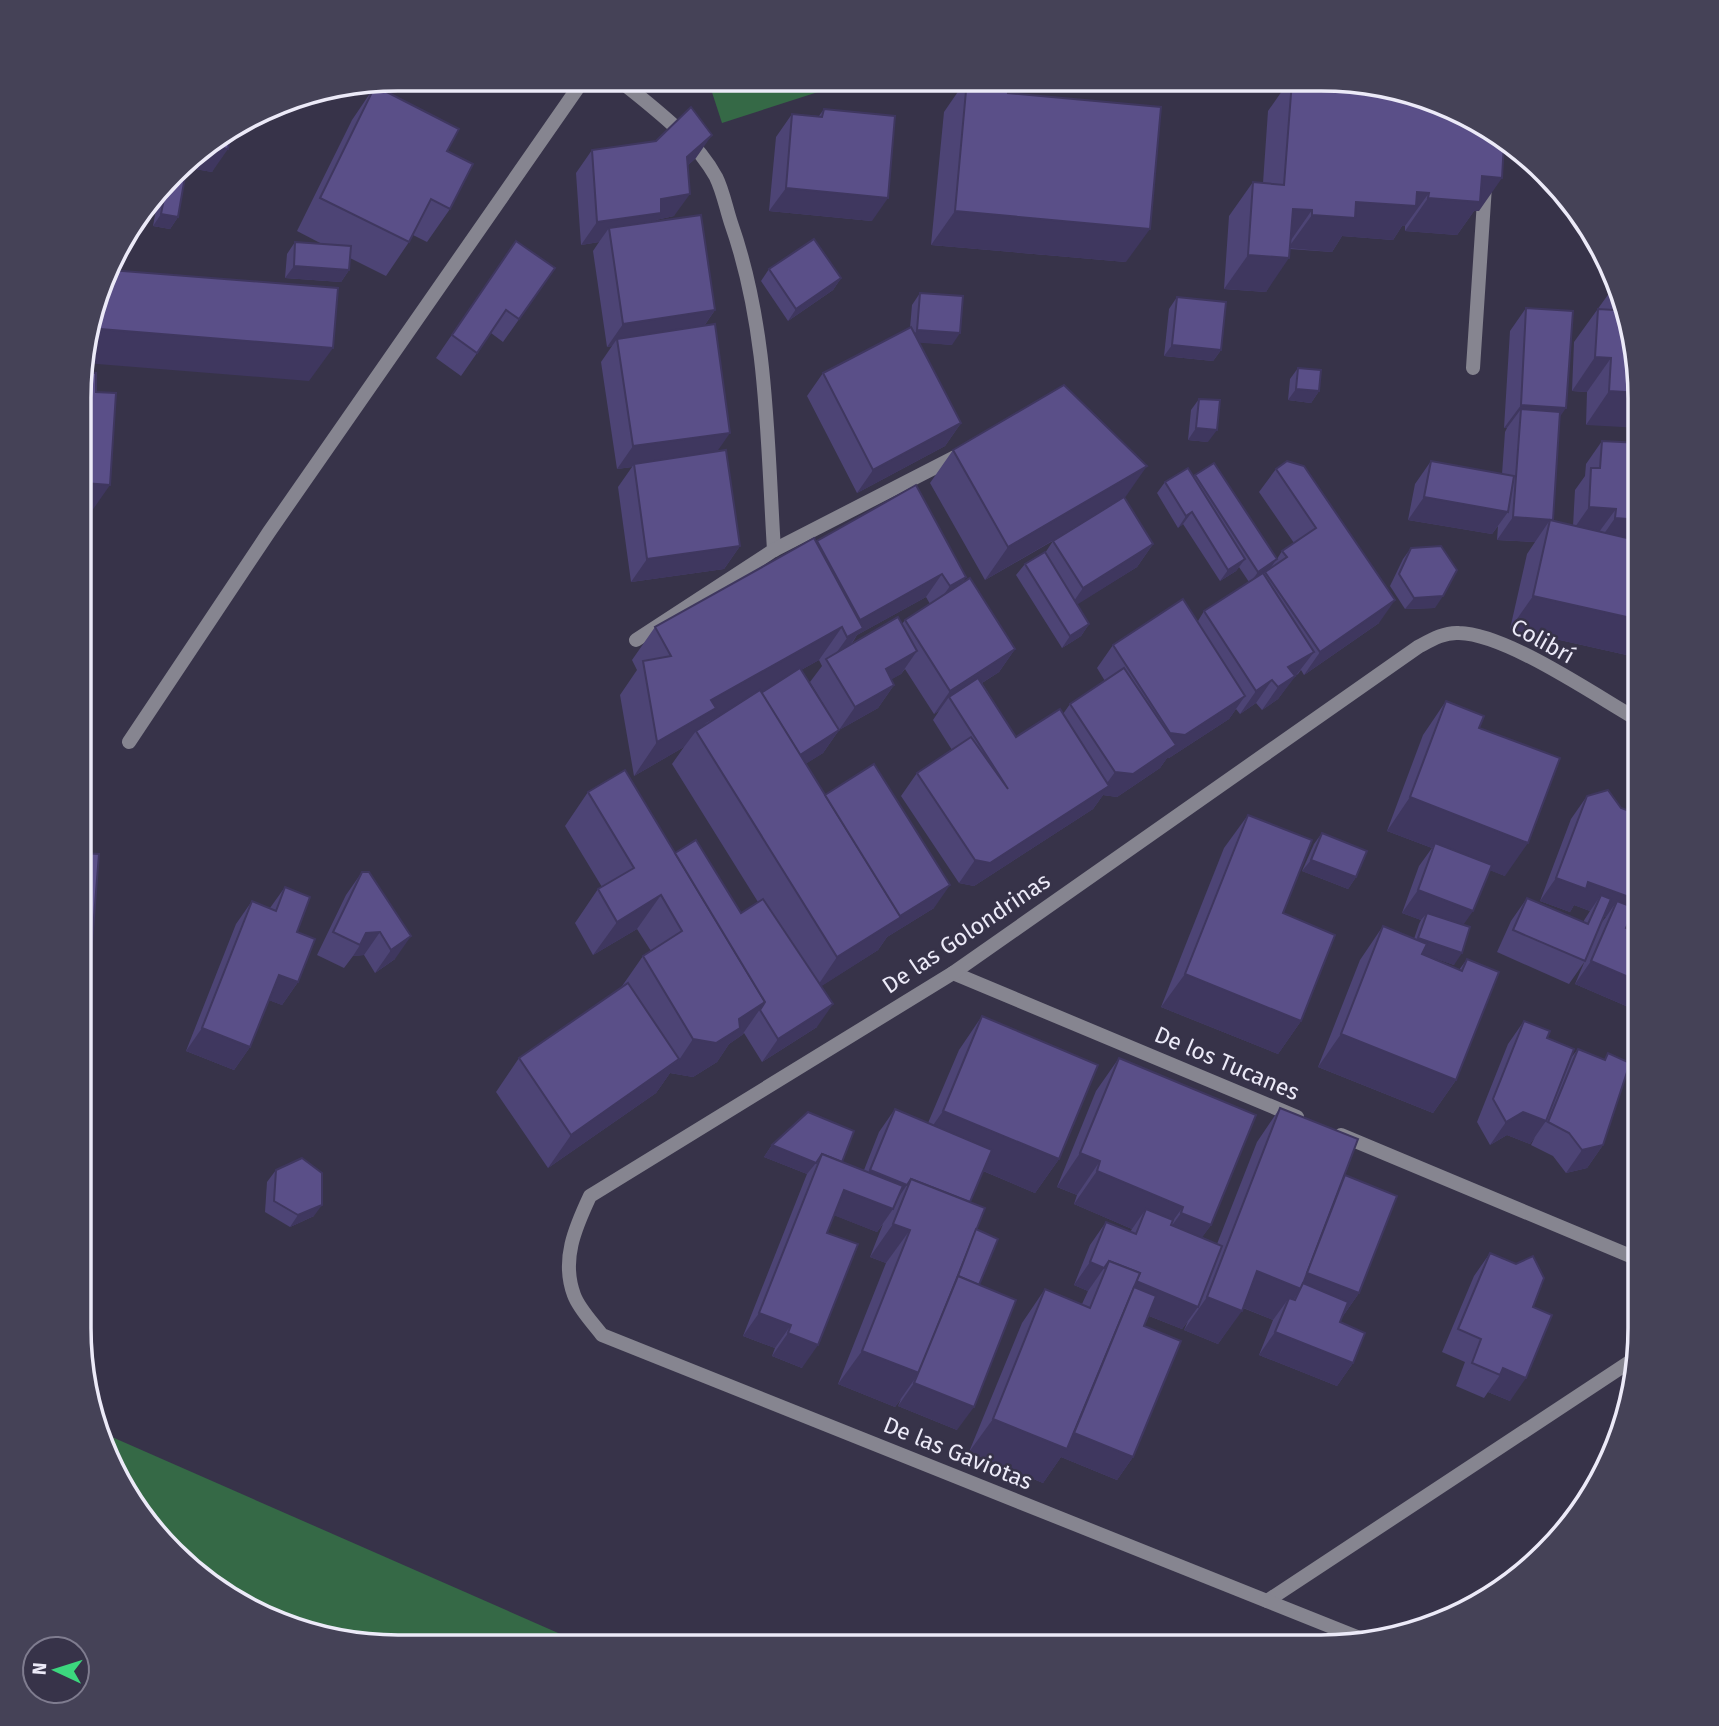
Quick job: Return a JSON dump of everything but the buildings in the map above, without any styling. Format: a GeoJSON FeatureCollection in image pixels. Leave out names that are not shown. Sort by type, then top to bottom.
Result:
{"type":"FeatureCollection","features":[{"type":"Feature","properties":{"kind":"street"},"geometry":{"type":"LineString","coordinates":[[129,742],[268,532],[576,91]]}},
{"type":"Feature","properties":{"kind":"street"},"geometry":{"type":"LineString","coordinates":[[633,91],[674,125],[716,177],[738,242],[755,302],[762,354],[774,550]]}},
{"type":"Feature","properties":{"kind":"street"},"geometry":{"type":"LineString","coordinates":[[1473,368],[1486,169]]}},
{"type":"Feature","properties":{"kind":"street"},"geometry":{"type":"LineString","coordinates":[[636,640],[774,550],[973,448]]}},
{"type":"Feature","properties":{"kind":"street","name":"Colibrí"},"geometry":{"type":"LineString","coordinates":[[1418,646],[1457,632],[1499,640],[1628,714]]}},
{"type":"Feature","properties":{"kind":"street","name":"De las Golondrinas"},"geometry":{"type":"LineString","coordinates":[[569,1268],[572,1234],[590,1196],[953,973],[1418,646]]}},
{"type":"Feature","properties":{"kind":"street","name":"De los Tucanes"},"geometry":{"type":"LineString","coordinates":[[953,973],[1628,1255]]}},
{"type":"Feature","properties":{"kind":"street","name":"De las Gaviotas"},"geometry":{"type":"LineString","coordinates":[[569,1268],[575,1296],[602,1335],[1348,1633]]}},
{"type":"Feature","properties":{"kind":"street"},"geometry":{"type":"LineString","coordinates":[[1267,1601],[1625,1365]]}},
{"type":"Feature","properties":{"kind":"green space"},"geometry":{"type":"Polygon","coordinates":[[[712,91],[821,91],[722,123],[712,91]]]}},
{"type":"Feature","properties":{"kind":"green space"},"geometry":{"type":"Polygon","coordinates":[[[111,1437],[563,1635],[378,1634],[319,1625],[281,1612],[228,1583],[181,1545],[155,1515],[132,1481],[111,1437]]]}}]}
